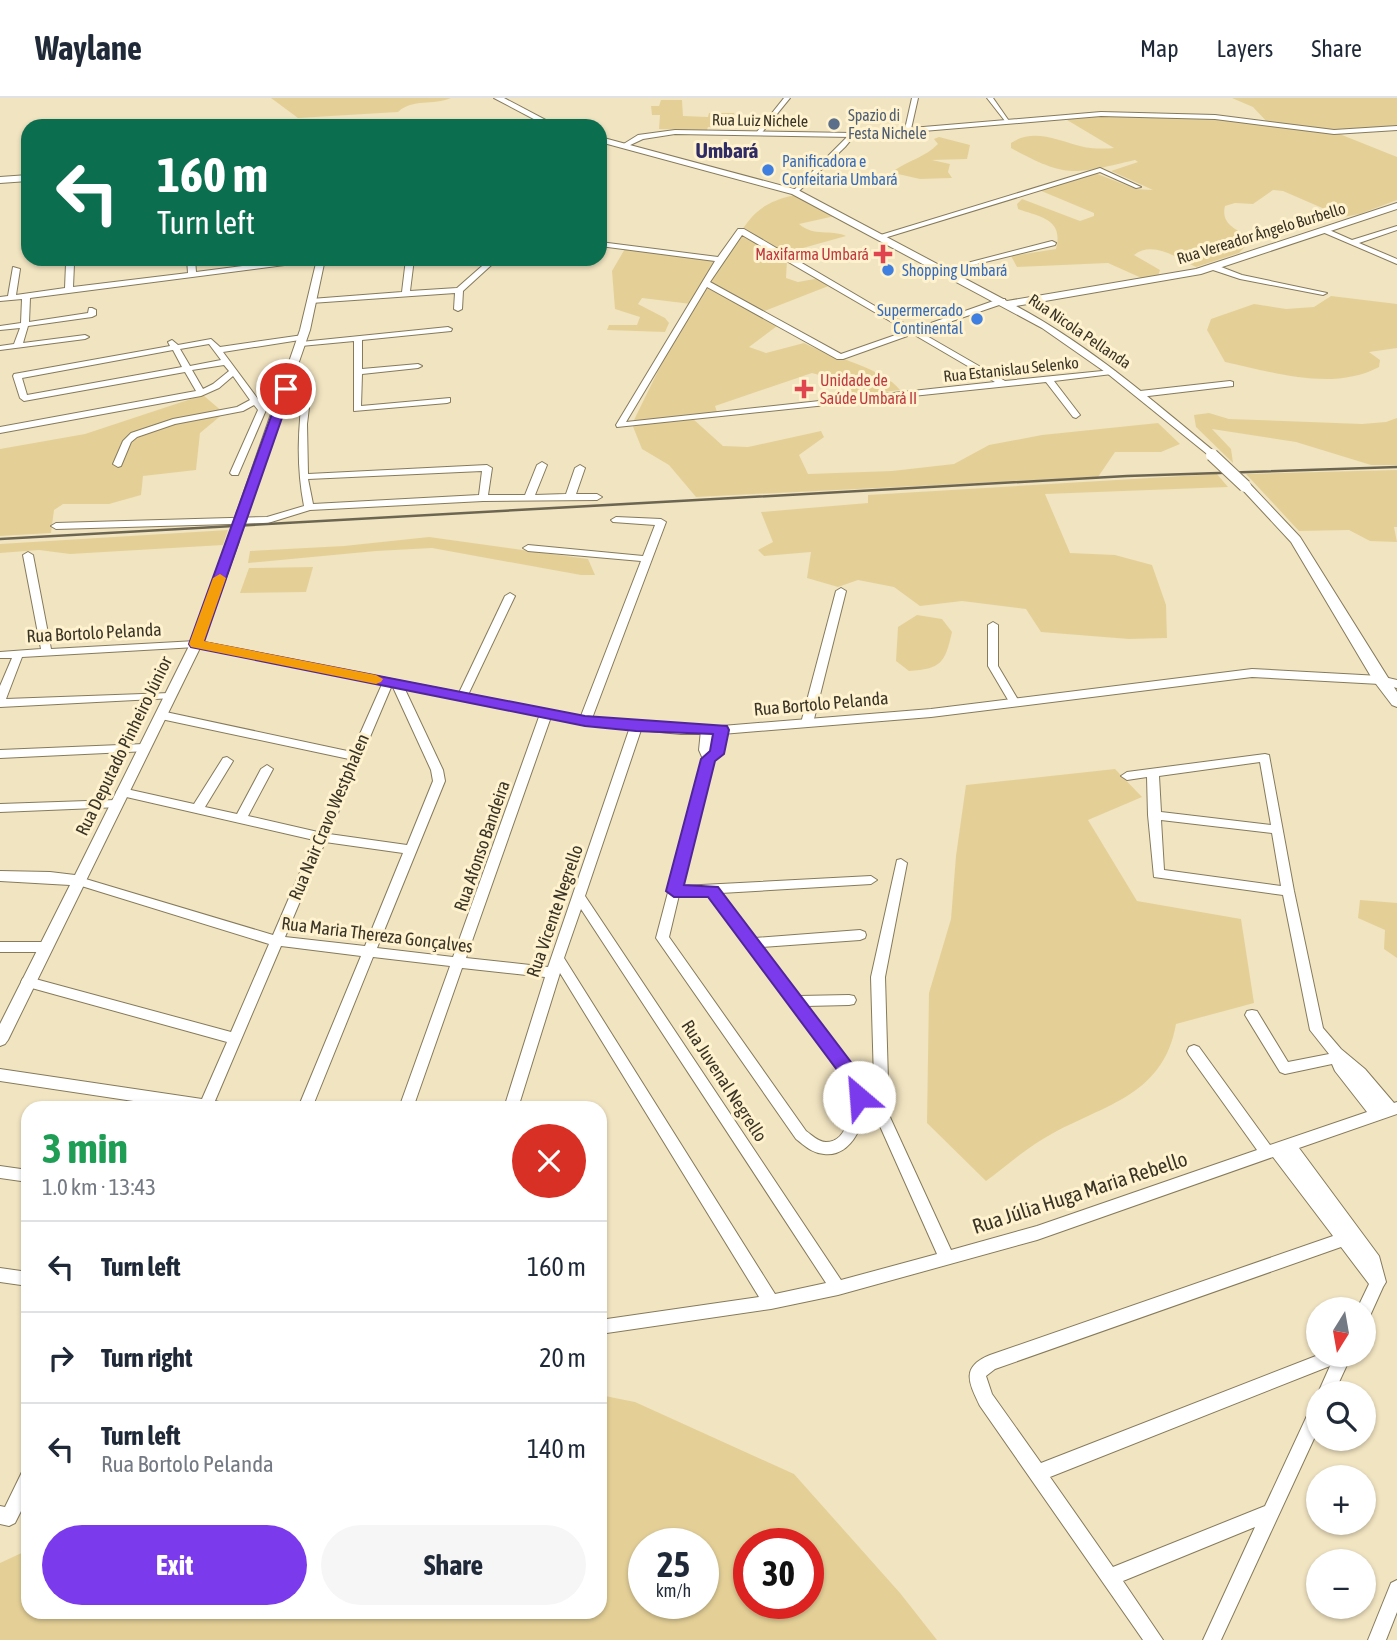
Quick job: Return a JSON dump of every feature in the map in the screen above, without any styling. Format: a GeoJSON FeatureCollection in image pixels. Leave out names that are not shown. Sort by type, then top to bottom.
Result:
{"type":"FeatureCollection","features":[{"type":"Feature","properties":{"kind":"main road"},"geometry":{"type":"LineString","coordinates":[[498,98],[539,119]]}},
{"type":"Feature","properties":{"kind":"main road","name":"Rua Nicola Pellanda"},"geometry":{"type":"LineString","coordinates":[[607,141],[794,192],[1046,326],[1112,372],[1212,455],[1296,540],[1380,680],[1397,702]]}},
{"type":"Feature","properties":{"kind":"main road"},"geometry":{"type":"LineString","coordinates":[[0,180],[21,178]]}},
{"type":"Feature","properties":{"kind":"main road","name":"Rua Vereador Ângelo Burbello"},"geometry":{"type":"LineString","coordinates":[[1005,303],[1176,276],[1213,267],[1396,207]]}},
{"type":"Feature","properties":{"kind":"street"},"geometry":{"type":"LineString","coordinates":[[758,134],[788,98]]}},
{"type":"Feature","properties":{"kind":"street"},"geometry":{"type":"LineString","coordinates":[[908,129],[915,98]]}},
{"type":"Feature","properties":{"kind":"street"},"geometry":{"type":"LineString","coordinates":[[990,98],[1007,120]]}},
{"type":"Feature","properties":{"kind":"street","name":"Rua Luiz Nichele"},"geometry":{"type":"LineString","coordinates":[[626,145],[641,137],[661,133],[852,135],[1007,120],[1125,113],[1215,117],[1334,132],[1397,128]]}},
{"type":"Feature","properties":{"kind":"street"},"geometry":{"type":"LineString","coordinates":[[794,192],[844,146],[852,135]]}},
{"type":"Feature","properties":{"kind":"street"},"geometry":{"type":"LineString","coordinates":[[878,237],[1100,170],[1139,187]]}},
{"type":"Feature","properties":{"kind":"street"},"geometry":{"type":"LineString","coordinates":[[1352,243],[1397,228]]}},
{"type":"Feature","properties":{"kind":"street"},"geometry":{"type":"LineString","coordinates":[[1004,384],[917,332],[741,231],[706,283],[840,357],[917,332],[1005,303]]}},
{"type":"Feature","properties":{"kind":"street"},"geometry":{"type":"LineString","coordinates":[[1324,231],[1397,262]]}},
{"type":"Feature","properties":{"kind":"street"},"geometry":{"type":"LineString","coordinates":[[940,271],[1052,243]]}},
{"type":"Feature","properties":{"kind":"street"},"geometry":{"type":"LineString","coordinates":[[607,244],[720,259]]}},
{"type":"Feature","properties":{"kind":"street"},"geometry":{"type":"LineString","coordinates":[[69,290],[70,266]]}},
{"type":"Feature","properties":{"kind":"street"},"geometry":{"type":"LineString","coordinates":[[191,266],[192,275]]}},
{"type":"Feature","properties":{"kind":"street"},"geometry":{"type":"LineString","coordinates":[[0,299],[192,275],[238,266]]}},
{"type":"Feature","properties":{"kind":"street","name":"Rua Deputado Pinheiro Júnior"},"geometry":{"type":"LineString","coordinates":[[0,1040],[4,1022],[29,982],[196,644],[290,378],[302,341],[319,266]]}},
{"type":"Feature","properties":{"kind":"street"},"geometry":{"type":"LineString","coordinates":[[406,294],[409,266]]}},
{"type":"Feature","properties":{"kind":"street"},"geometry":{"type":"LineString","coordinates":[[311,302],[459,290],[486,266]]}},
{"type":"Feature","properties":{"kind":"street"},"geometry":{"type":"LineString","coordinates":[[1213,267],[1240,277],[1322,293]]}},
{"type":"Feature","properties":{"kind":"street"},"geometry":{"type":"LineString","coordinates":[[12,298],[16,269]]}},
{"type":"Feature","properties":{"kind":"street","name":"Rua Estanislau Selenko"},"geometry":{"type":"LineString","coordinates":[[706,283],[620,425],[1112,372]]}},
{"type":"Feature","properties":{"kind":"street"},"geometry":{"type":"LineString","coordinates":[[458,309],[459,290]]}},
{"type":"Feature","properties":{"kind":"street"},"geometry":{"type":"LineString","coordinates":[[18,345],[24,324],[26,296]]}},
{"type":"Feature","properties":{"kind":"street"},"geometry":{"type":"LineString","coordinates":[[0,328],[92,316],[92,310]]}},
{"type":"Feature","properties":{"kind":"street"},"geometry":{"type":"LineString","coordinates":[[219,351],[302,341],[448,330]]}},
{"type":"Feature","properties":{"kind":"street"},"geometry":{"type":"LineString","coordinates":[[0,348],[85,337]]}},
{"type":"Feature","properties":{"kind":"street"},"geometry":{"type":"LineString","coordinates":[[358,338],[357,409],[447,400]]}},
{"type":"Feature","properties":{"kind":"street"},"geometry":{"type":"LineString","coordinates":[[226,362],[24,398],[17,376],[173,345],[211,341],[262,410],[235,473]]}},
{"type":"Feature","properties":{"kind":"street"},"geometry":{"type":"LineString","coordinates":[[173,345],[201,393]]}},
{"type":"Feature","properties":{"kind":"street"},"geometry":{"type":"LineString","coordinates":[[357,372],[418,366]]}},
{"type":"Feature","properties":{"kind":"street"},"geometry":{"type":"LineString","coordinates":[[0,430],[201,393],[216,386],[232,372]]}},
{"type":"Feature","properties":{"kind":"street"},"geometry":{"type":"LineString","coordinates":[[290,378],[308,383],[303,424],[303,477],[309,507]]}},
{"type":"Feature","properties":{"kind":"street"},"geometry":{"type":"LineString","coordinates":[[1048,379],[1076,415]]}},
{"type":"Feature","properties":{"kind":"street"},"geometry":{"type":"LineString","coordinates":[[1140,394],[1230,384]]}},
{"type":"Feature","properties":{"kind":"street"},"geometry":{"type":"LineString","coordinates":[[118,464],[127,441],[134,436],[173,422],[240,409],[256,400]]}},
{"type":"Feature","properties":{"kind":"street"},"geometry":{"type":"LineString","coordinates":[[529,497],[542,466]]}},
{"type":"Feature","properties":{"kind":"street"},"geometry":{"type":"LineString","coordinates":[[303,477],[487,468],[483,498]]}},
{"type":"Feature","properties":{"kind":"street"},"geometry":{"type":"LineString","coordinates":[[570,497],[580,468]]}},
{"type":"Feature","properties":{"kind":"street"},"geometry":{"type":"LineString","coordinates":[[56,526],[173,521],[258,521],[309,507],[483,498],[597,497]]}},
{"type":"Feature","properties":{"kind":"street"},"geometry":{"type":"LineString","coordinates":[[585,721],[661,522],[616,520]]}},
{"type":"Feature","properties":{"kind":"street"},"geometry":{"type":"LineString","coordinates":[[528,548],[646,559]]}},
{"type":"Feature","properties":{"kind":"street"},"geometry":{"type":"LineString","coordinates":[[28,555],[47,653]]}},
{"type":"Feature","properties":{"kind":"street"},"geometry":{"type":"LineString","coordinates":[[807,723],[841,591]]}},
{"type":"Feature","properties":{"kind":"street"},"geometry":{"type":"LineString","coordinates":[[462,697],[510,596]]}},
{"type":"Feature","properties":{"kind":"street"},"geometry":{"type":"LineString","coordinates":[[993,625],[993,666],[1016,702]]}},
{"type":"Feature","properties":{"kind":"street","name":"Rua Bortolo Pelanda"},"geometry":{"type":"LineString","coordinates":[[0,655],[196,644],[585,721],[636,727],[707,730],[931,713],[1252,673],[1380,680],[1397,684]]}},
{"type":"Feature","properties":{"kind":"street"},"geometry":{"type":"LineString","coordinates":[[18,655],[0,701],[170,696]]}},
{"type":"Feature","properties":{"kind":"street"},"geometry":{"type":"LineString","coordinates":[[308,1101],[439,781],[437,770],[392,682]]}},
{"type":"Feature","properties":{"kind":"street","name":"Rua Nair Cravo Westphalen"},"geometry":{"type":"LineString","coordinates":[[213,1101],[235,1038],[275,941],[355,757],[392,682]]}},
{"type":"Feature","properties":{"kind":"street","name":"Rua Afonso Bandeira"},"geometry":{"type":"LineString","coordinates":[[410,1101],[546,714]]}},
{"type":"Feature","properties":{"kind":"street"},"geometry":{"type":"LineString","coordinates":[[161,715],[355,757]]}},
{"type":"Feature","properties":{"kind":"street","name":"Rua Vicente Negrello"},"geometry":{"type":"LineString","coordinates":[[513,1101],[555,966],[636,727]]}},
{"type":"Feature","properties":{"kind":"street"},"geometry":{"type":"LineString","coordinates":[[707,730],[705,750],[709,759],[662,937],[801,1135],[810,1144],[826,1149],[847,1140],[859,1101],[859,1092],[851,1075],[713,891]]}},
{"type":"Feature","properties":{"kind":"street"},"geometry":{"type":"LineString","coordinates":[[709,759],[717,754],[722,730]]}},
{"type":"Feature","properties":{"kind":"street"},"geometry":{"type":"LineString","coordinates":[[0,754],[144,748]]}},
{"type":"Feature","properties":{"kind":"street"},"geometry":{"type":"LineString","coordinates":[[1127,776],[1265,758],[1288,891],[1317,1030],[1338,1056],[1345,1074],[1388,1111]]}},
{"type":"Feature","properties":{"kind":"street"},"geometry":{"type":"LineString","coordinates":[[198,808],[227,761]]}},
{"type":"Feature","properties":{"kind":"street"},"geometry":{"type":"LineString","coordinates":[[240,820],[267,769]]}},
{"type":"Feature","properties":{"kind":"street"},"geometry":{"type":"LineString","coordinates":[[1153,773],[1158,874],[1288,891]]}},
{"type":"Feature","properties":{"kind":"street"},"geometry":{"type":"LineString","coordinates":[[0,808],[119,798],[198,808],[321,837],[411,850]]}},
{"type":"Feature","properties":{"kind":"street"},"geometry":{"type":"LineString","coordinates":[[1154,815],[1278,830]]}},
{"type":"Feature","properties":{"kind":"street"},"geometry":{"type":"LineString","coordinates":[[901,863],[878,977],[882,1115],[947,1258]]}},
{"type":"Feature","properties":{"kind":"street"},"geometry":{"type":"LineString","coordinates":[[0,876],[50,877],[79,881]]}},
{"type":"Feature","properties":{"kind":"street"},"geometry":{"type":"LineString","coordinates":[[674,891],[713,891],[871,880]]}},
{"type":"Feature","properties":{"kind":"street","name":"Rua Maria Thereza Gonçalves"},"geometry":{"type":"LineString","coordinates":[[79,881],[275,941],[460,962],[555,966]]}},
{"type":"Feature","properties":{"kind":"street","name":"Rua Juvenal Negrello"},"geometry":{"type":"LineString","coordinates":[[579,896],[838,1288]]}},
{"type":"Feature","properties":{"kind":"street"},"geometry":{"type":"LineString","coordinates":[[751,943],[860,935]]}},
{"type":"Feature","properties":{"kind":"street"},"geometry":{"type":"LineString","coordinates":[[0,947],[46,947]]}},
{"type":"Feature","properties":{"kind":"street"},"geometry":{"type":"LineString","coordinates":[[555,966],[771,1302]]}},
{"type":"Feature","properties":{"kind":"street"},"geometry":{"type":"LineString","coordinates":[[29,982],[235,1038]]}},
{"type":"Feature","properties":{"kind":"street"},"geometry":{"type":"LineString","coordinates":[[795,1001],[849,1000]]}},
{"type":"Feature","properties":{"kind":"street"},"geometry":{"type":"LineString","coordinates":[[1252,1015],[1285,1068],[1338,1056]]}},
{"type":"Feature","properties":{"kind":"street"},"geometry":{"type":"LineString","coordinates":[[1194,1051],[1349,1237],[1378,1282],[1371,1297]]}},
{"type":"Feature","properties":{"kind":"street"},"geometry":{"type":"LineString","coordinates":[[0,1075],[171,1101]]}},
{"type":"Feature","properties":{"kind":"street","name":"Rua Júlia Huga Maria Rebello"},"geometry":{"type":"LineString","coordinates":[[607,1326],[771,1302],[838,1288],[947,1258],[1037,1233],[1388,1111]]}},
{"type":"Feature","properties":{"kind":"street"},"geometry":{"type":"LineString","coordinates":[[0,1172],[21,1175]]}},
{"type":"Feature","properties":{"kind":"street"},"geometry":{"type":"LineString","coordinates":[[1154,1640],[982,1392],[977,1377],[981,1368],[1349,1237]]}},
{"type":"Feature","properties":{"kind":"street"},"geometry":{"type":"LineString","coordinates":[[0,1275],[21,1278]]}},
{"type":"Feature","properties":{"kind":"street"},"geometry":{"type":"LineString","coordinates":[[1038,1473],[1310,1367]]}},
{"type":"Feature","properties":{"kind":"street"},"geometry":{"type":"LineString","coordinates":[[1212,1640],[1306,1437]]}},
{"type":"Feature","properties":{"kind":"street"},"geometry":{"type":"LineString","coordinates":[[4,1516],[21,1489]]}},
{"type":"Feature","properties":{"kind":"street"},"geometry":{"type":"LineString","coordinates":[[1110,1577],[1271,1512]]}},
{"type":"Feature","properties":{"kind":"street"},"geometry":{"type":"LineString","coordinates":[[1377,1640],[1393,1612],[1397,1589]]}},
{"type":"Feature","properties":{"kind":"shaded area"},"geometry":{"type":"Polygon","coordinates":[[[271,98],[451,98],[410,105],[398,112],[298,118],[271,98]]]}},
{"type":"Feature","properties":{"kind":"shaded area"},"geometry":{"type":"Polygon","coordinates":[[[1232,98],[1397,98],[1397,125],[1337,133],[1397,157],[1397,200],[1360,214],[1343,217],[1283,191],[1273,190],[1253,204],[1235,203],[1225,206],[1224,213],[1228,223],[1253,238],[1239,253],[1196,267],[1165,252],[1149,249],[1141,251],[1134,255],[1160,270],[1158,276],[1146,280],[1108,263],[1017,267],[1011,256],[1056,249],[1058,239],[1057,231],[1048,221],[1018,209],[1017,204],[1022,199],[1080,221],[1094,216],[1094,213],[1039,190],[1095,173],[1136,189],[1153,190],[1111,171],[1138,162],[1135,160],[1072,171],[1030,158],[1011,148],[1011,143],[1028,136],[1036,136],[1088,148],[1114,148],[1062,117],[1166,116],[1270,125],[1253,107],[1232,98]]]}},
{"type":"Feature","properties":{"kind":"shaded area"},"geometry":{"type":"Polygon","coordinates":[[[661,100],[682,100],[683,116],[708,117],[709,113],[734,113],[735,119],[744,117],[744,123],[721,123],[719,127],[708,127],[707,130],[659,129],[660,115],[652,115],[651,106],[659,106],[661,100]]]}},
{"type":"Feature","properties":{"kind":"shaded area"},"geometry":{"type":"Polygon","coordinates":[[[939,137],[970,145],[967,159],[932,160],[950,164],[948,172],[952,178],[920,179],[898,174],[895,170],[933,148],[938,144],[934,139],[939,137]]]}},
{"type":"Feature","properties":{"kind":"shaded area"},"geometry":{"type":"Polygon","coordinates":[[[795,195],[835,216],[799,224],[817,232],[846,236],[778,255],[787,261],[786,278],[798,282],[820,278],[831,285],[757,314],[777,326],[749,347],[766,353],[804,343],[870,369],[893,382],[900,390],[848,396],[848,383],[812,373],[715,406],[717,412],[692,418],[723,446],[748,447],[821,431],[824,437],[799,455],[808,474],[892,471],[954,464],[989,445],[1042,435],[1158,423],[1180,444],[1161,452],[1115,452],[1098,477],[696,497],[669,465],[642,449],[632,424],[691,304],[642,298],[638,304],[665,318],[669,323],[665,332],[607,330],[609,325],[637,325],[640,317],[615,309],[612,271],[626,247],[720,259],[758,211],[779,199],[795,195]]]}},
{"type":"Feature","properties":{"kind":"shaded area"},"geometry":{"type":"Polygon","coordinates":[[[1331,296],[1397,304],[1397,348],[1369,352],[1380,360],[1379,367],[1342,378],[1322,379],[1263,371],[1225,362],[1207,330],[1211,319],[1254,304],[1286,309],[1314,307],[1331,296]]]}},
{"type":"Feature","properties":{"kind":"shaded area"},"geometry":{"type":"Polygon","coordinates":[[[203,395],[224,413],[200,433],[196,470],[143,476],[141,495],[109,504],[63,504],[54,510],[51,533],[0,536],[0,449],[85,434],[203,395]]]}},
{"type":"Feature","properties":{"kind":"shaded area"},"geometry":{"type":"Polygon","coordinates":[[[1209,413],[1229,419],[1362,424],[1397,418],[1397,465],[1371,465],[1296,442],[1212,429],[1231,449],[1233,463],[1196,427],[1194,415],[1209,413]]]}},
{"type":"Feature","properties":{"kind":"shaded area"},"geometry":{"type":"Polygon","coordinates":[[[1397,470],[1397,527],[1394,527],[1397,542],[1370,541],[1349,530],[1299,531],[1246,474],[1397,470]]]}},
{"type":"Feature","properties":{"kind":"shaded area"},"geometry":{"type":"Polygon","coordinates":[[[1217,474],[1228,487],[1045,494],[1070,553],[1115,555],[1152,565],[1166,605],[1167,638],[1129,639],[1041,632],[1026,609],[962,601],[920,606],[894,587],[858,580],[838,587],[807,578],[811,552],[764,556],[758,550],[773,542],[761,512],[868,503],[868,495],[1217,474]]]}},
{"type":"Feature","properties":{"kind":"shaded area"},"geometry":{"type":"Polygon","coordinates":[[[228,530],[223,545],[70,554],[39,550],[0,553],[0,544],[228,530]]]}},
{"type":"Feature","properties":{"kind":"shaded area"},"geometry":{"type":"Polygon","coordinates":[[[429,537],[588,559],[595,575],[581,575],[432,548],[248,563],[250,551],[344,546],[429,537]]]}},
{"type":"Feature","properties":{"kind":"shaded area"},"geometry":{"type":"Polygon","coordinates":[[[313,567],[306,592],[240,593],[249,568],[313,567]]]}},
{"type":"Feature","properties":{"kind":"shaded area"},"geometry":{"type":"Polygon","coordinates":[[[917,615],[942,619],[952,632],[947,651],[940,662],[935,666],[909,671],[896,661],[898,627],[917,615]]]}},
{"type":"Feature","properties":{"kind":"shaded area"},"geometry":{"type":"Polygon","coordinates":[[[1115,769],[1142,797],[1088,820],[1137,901],[1241,919],[1254,1003],[1176,1024],[1169,1049],[1158,1069],[1143,1084],[1126,1097],[1043,1139],[986,1181],[927,1123],[929,993],[951,919],[966,785],[1115,769]]]}},
{"type":"Feature","properties":{"kind":"shaded area"},"geometry":{"type":"Polygon","coordinates":[[[1360,900],[1397,903],[1397,958],[1384,949],[1385,930],[1358,918],[1360,900]]]}},
{"type":"Feature","properties":{"kind":"shaded area"},"geometry":{"type":"Polygon","coordinates":[[[607,1396],[635,1402],[794,1474],[900,1593],[937,1640],[0,1640],[0,1563],[21,1553],[21,1619],[607,1619],[607,1396]]]}},
{"type":"Feature","properties":{"kind":"railway"},"geometry":{"type":"LineString","coordinates":[[0,539],[1127,476],[1397,467]]}},
{"type":"Feature","properties":{"kind":"slow traffic"},"geometry":{"type":"LineString","coordinates":[[220,578],[196,644],[376,679]]}},
{"type":"Feature","properties":{"kind":"place","name":"Spazio di Festa Nichele"},"geometry":{"type":"Point","coordinates":[834,124]}},
{"type":"Feature","properties":{"kind":"place","name":"Panificadora e Confeitaria Umbará"},"geometry":{"type":"Point","coordinates":[768,170]}},
{"type":"Feature","properties":{"kind":"place","name":"Maxifarma Umbará"},"geometry":{"type":"Point","coordinates":[883,254]}},
{"type":"Feature","properties":{"kind":"place","name":"Shopping Umbará"},"geometry":{"type":"Point","coordinates":[888,270]}},
{"type":"Feature","properties":{"kind":"place","name":"Supermercado Continental"},"geometry":{"type":"Point","coordinates":[977,319]}},
{"type":"Feature","properties":{"kind":"place","name":"Unidade de Saúde Umbará II"},"geometry":{"type":"Point","coordinates":[804,389]}},
{"type":"Feature","properties":{"kind":"district","name":"Umbará"},"geometry":{"type":"Point","coordinates":[727,151]}},
{"type":"Feature","properties":{"kind":"route"},"geometry":{"type":"LineString","coordinates":[[286,389],[196,644],[585,721],[681,730],[722,730],[717,754],[709,759],[674,891],[713,891],[851,1075],[858,1087],[859,1097]]}}]}
